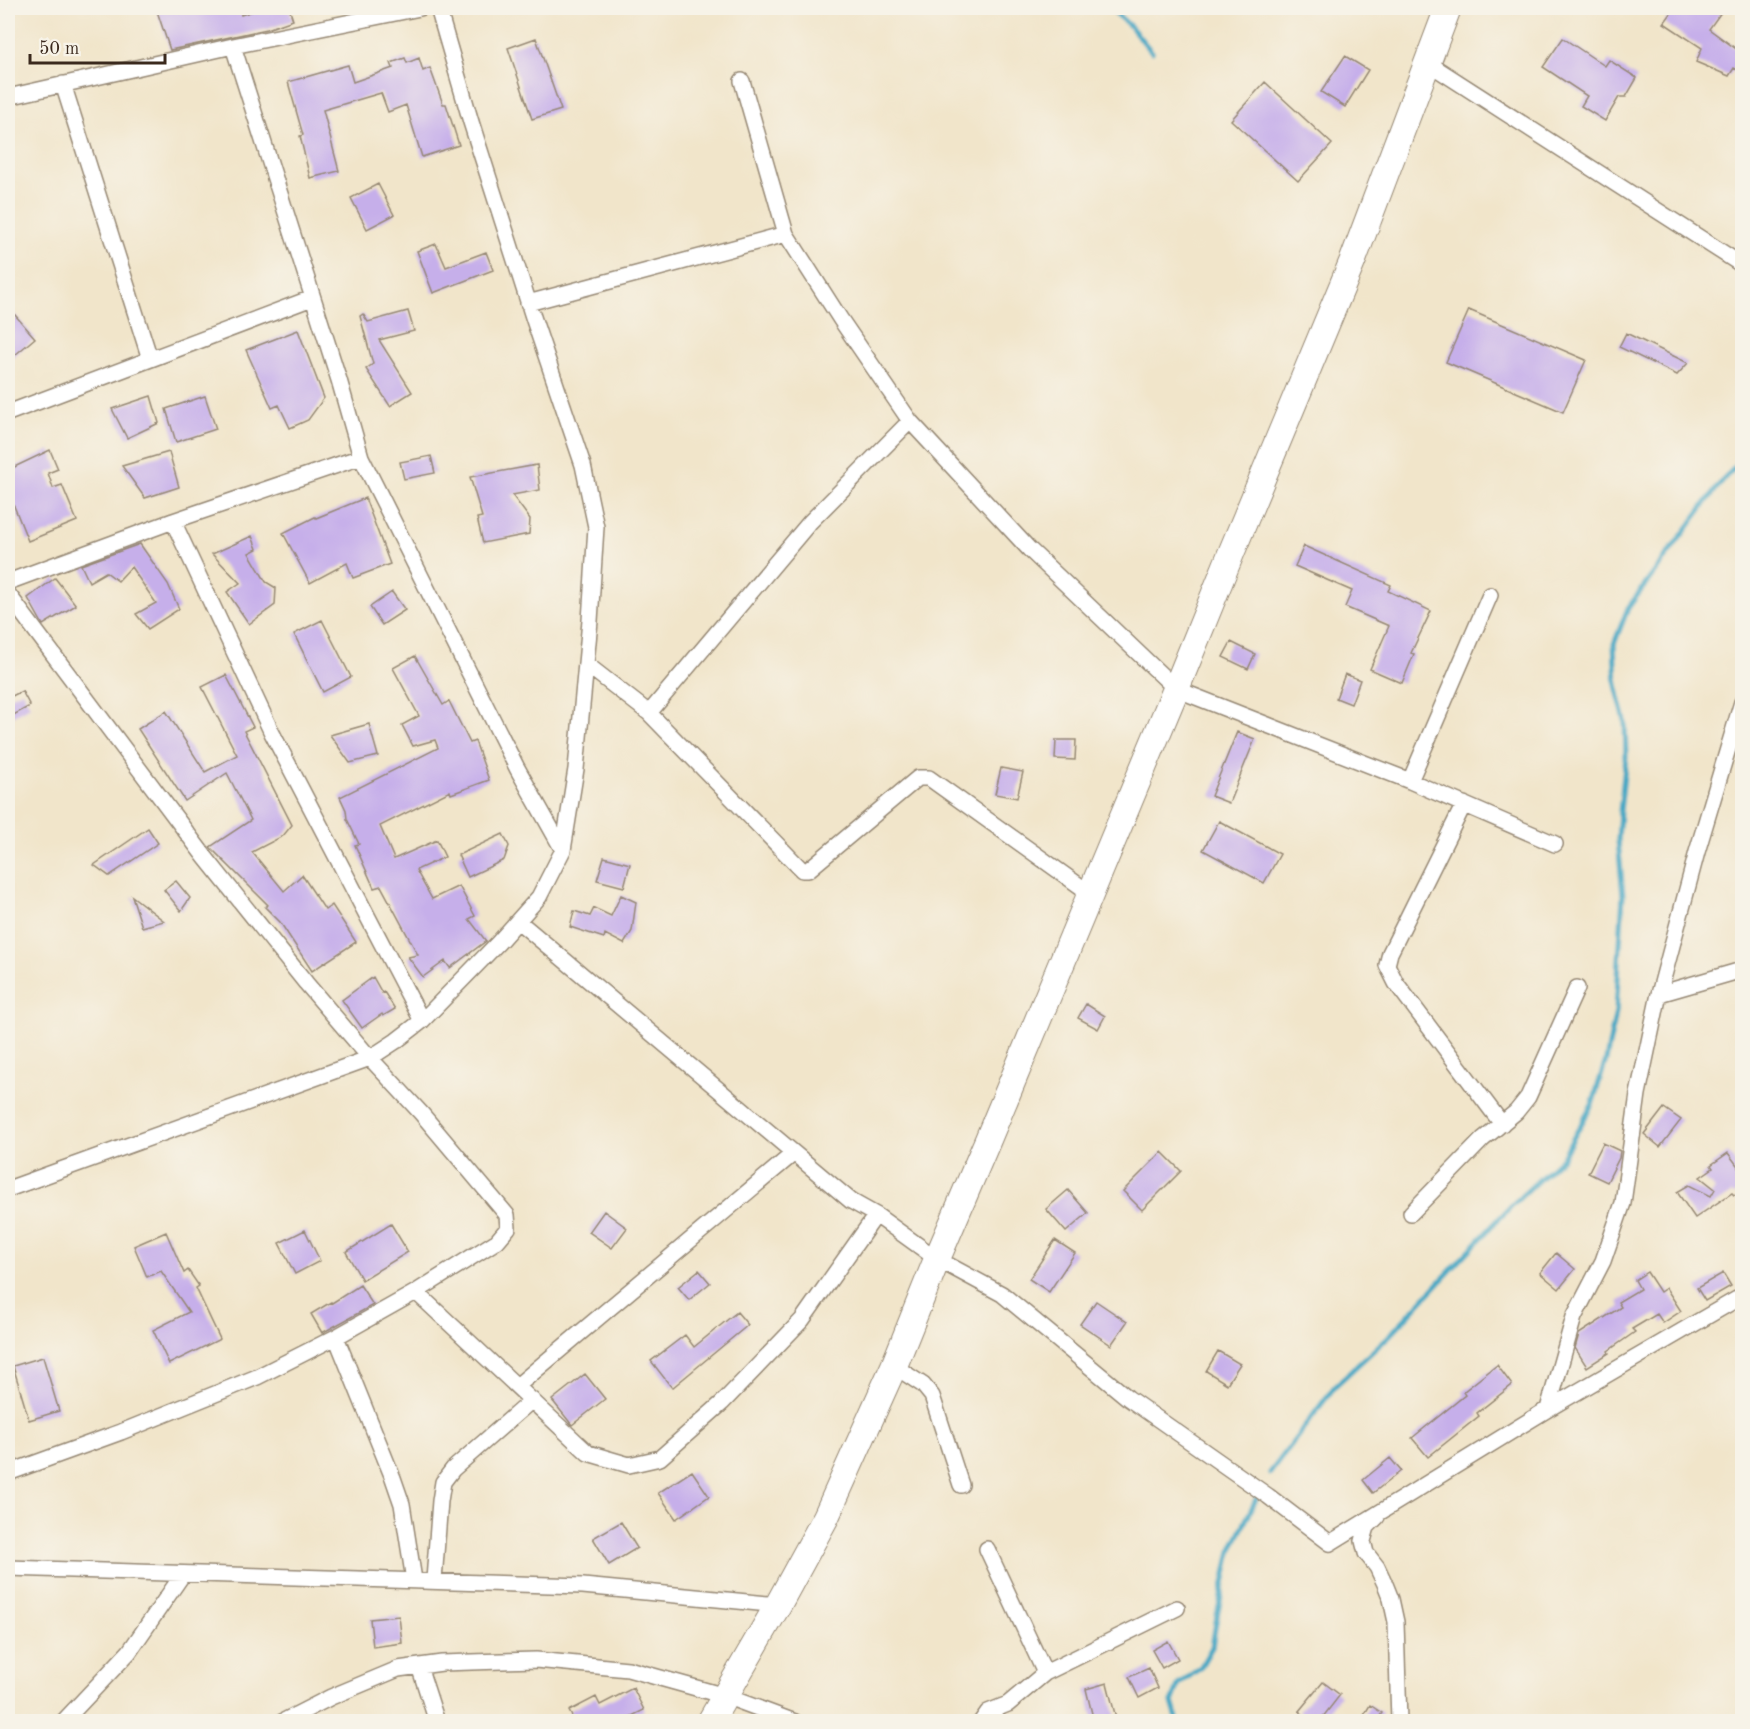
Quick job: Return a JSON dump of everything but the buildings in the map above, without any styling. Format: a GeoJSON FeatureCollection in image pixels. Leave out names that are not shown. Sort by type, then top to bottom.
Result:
{"type":"FeatureCollection","features":[{"type":"Feature","properties":{"kind":"highway"},"geometry":{"type":"LineString","coordinates":[[710,1722],[826,1517],[894,1366],[1353,260],[1448,8]]}},
{"type":"Feature","properties":{"kind":"street"},"geometry":{"type":"LineString","coordinates":[[8,97],[234,46],[420,8]]}},
{"type":"Feature","properties":{"kind":"street"},"geometry":{"type":"LineString","coordinates":[[8,1189],[370,1058],[422,1021],[498,943],[539,897],[563,850],[576,769],[596,527],[583,465],[528,303],[438,8]]}},
{"type":"Feature","properties":{"kind":"street"},"geometry":{"type":"LineString","coordinates":[[234,46],[361,457],[517,768],[563,850]]}},
{"type":"Feature","properties":{"kind":"street"},"geometry":{"type":"LineString","coordinates":[[1428,63],[1743,266]]}},
{"type":"Feature","properties":{"kind":"street"},"geometry":{"type":"LineString","coordinates":[[742,81],[786,234],[910,421],[1029,549],[1176,689],[1410,781],[1555,844]]}},
{"type":"Feature","properties":{"kind":"street"},"geometry":{"type":"LineString","coordinates":[[63,84],[150,359]]}},
{"type":"Feature","properties":{"kind":"street"},"geometry":{"type":"LineString","coordinates":[[528,303],[786,234]]}},
{"type":"Feature","properties":{"kind":"street"},"geometry":{"type":"LineString","coordinates":[[8,413],[312,298]]}},
{"type":"Feature","properties":{"kind":"street"},"geometry":{"type":"LineString","coordinates":[[649,712],[810,522],[910,421]]}},
{"type":"Feature","properties":{"kind":"street"},"geometry":{"type":"LineString","coordinates":[[8,582],[174,521],[361,457]]}},
{"type":"Feature","properties":{"kind":"street"},"geometry":{"type":"LineString","coordinates":[[174,521],[272,733],[422,1021]]}},
{"type":"Feature","properties":{"kind":"street"},"geometry":{"type":"LineString","coordinates":[[8,594],[205,857],[306,983],[507,1215],[508,1228],[497,1241],[416,1292],[336,1337],[256,1377],[121,1432],[8,1473]]}},
{"type":"Feature","properties":{"kind":"street"},"geometry":{"type":"LineString","coordinates":[[1410,781],[1490,595]]}},
{"type":"Feature","properties":{"kind":"street"},"geometry":{"type":"LineString","coordinates":[[586,664],[649,712],[802,870],[808,870],[918,778],[929,778],[1091,894]]}},
{"type":"Feature","properties":{"kind":"street"},"geometry":{"type":"LineString","coordinates":[[1548,1409],[1574,1317],[1603,1262],[1623,1203],[1638,1094],[1659,994],[1697,852],[1743,702]]}},
{"type":"Feature","properties":{"kind":"street"},"geometry":{"type":"LineString","coordinates":[[1464,804],[1390,953],[1387,965],[1396,983],[1502,1124]]}},
{"type":"Feature","properties":{"kind":"street"},"geometry":{"type":"LineString","coordinates":[[518,921],[851,1201],[876,1215],[937,1258],[1002,1294],[1128,1398],[1268,1496],[1330,1543],[1548,1409],[1743,1296]]}},
{"type":"Feature","properties":{"kind":"street"},"geometry":{"type":"LineString","coordinates":[[1659,994],[1743,969]]}},
{"type":"Feature","properties":{"kind":"street"},"geometry":{"type":"LineString","coordinates":[[1411,1213],[1483,1139],[1516,1112],[1528,1097],[1577,988]]}},
{"type":"Feature","properties":{"kind":"street"},"geometry":{"type":"LineString","coordinates":[[518,1386],[794,1154]]}},
{"type":"Feature","properties":{"kind":"street"},"geometry":{"type":"LineString","coordinates":[[416,1292],[588,1453],[629,1465],[660,1458],[722,1403],[802,1320],[876,1215]]}},
{"type":"Feature","properties":{"kind":"street"},"geometry":{"type":"LineString","coordinates":[[336,1337],[402,1504],[414,1580]]}},
{"type":"Feature","properties":{"kind":"street"},"geometry":{"type":"LineString","coordinates":[[894,1366],[923,1385],[932,1396],[961,1485]]}},
{"type":"Feature","properties":{"kind":"street"},"geometry":{"type":"LineString","coordinates":[[434,1580],[443,1482],[453,1469],[532,1400]]}},
{"type":"Feature","properties":{"kind":"street"},"geometry":{"type":"LineString","coordinates":[[1388,1506],[1367,1527],[1363,1541],[1366,1553],[1377,1567],[1385,1584],[1396,1622],[1399,1722]]}},
{"type":"Feature","properties":{"kind":"street"},"geometry":{"type":"LineString","coordinates":[[987,1549],[1045,1673]]}},
{"type":"Feature","properties":{"kind":"street"},"geometry":{"type":"LineString","coordinates":[[8,1568],[583,1586],[778,1605]]}},
{"type":"Feature","properties":{"kind":"street"},"geometry":{"type":"LineString","coordinates":[[63,1722],[129,1652],[183,1574]]}},
{"type":"Feature","properties":{"kind":"street"},"geometry":{"type":"LineString","coordinates":[[981,1722],[988,1712],[1008,1704],[1045,1673],[1177,1608]]}},
{"type":"Feature","properties":{"kind":"street"},"geometry":{"type":"LineString","coordinates":[[282,1722],[331,1697],[398,1669],[442,1663],[536,1660],[628,1669],[725,1696],[795,1722]]}},
{"type":"Feature","properties":{"kind":"street"},"geometry":{"type":"LineString","coordinates":[[419,1666],[437,1722]]}},
{"type":"Feature","properties":{"kind":"waterway"},"geometry":{"type":"LineString","coordinates":[[1110,8],[1131,27],[1152,52]]}},
{"type":"Feature","properties":{"kind":"waterway"},"geometry":{"type":"LineString","coordinates":[[1270,1473],[1335,1386],[1388,1337],[1511,1206],[1562,1158],[1592,1105],[1606,1060],[1616,1012],[1623,895],[1618,840],[1626,757],[1625,721],[1616,685],[1614,644],[1628,608],[1722,481],[1742,460]]}},
{"type":"Feature","properties":{"kind":"waterway"},"geometry":{"type":"LineString","coordinates":[[1178,1722],[1172,1702],[1179,1684],[1200,1668],[1212,1647],[1231,1551],[1259,1493]]}}]}
